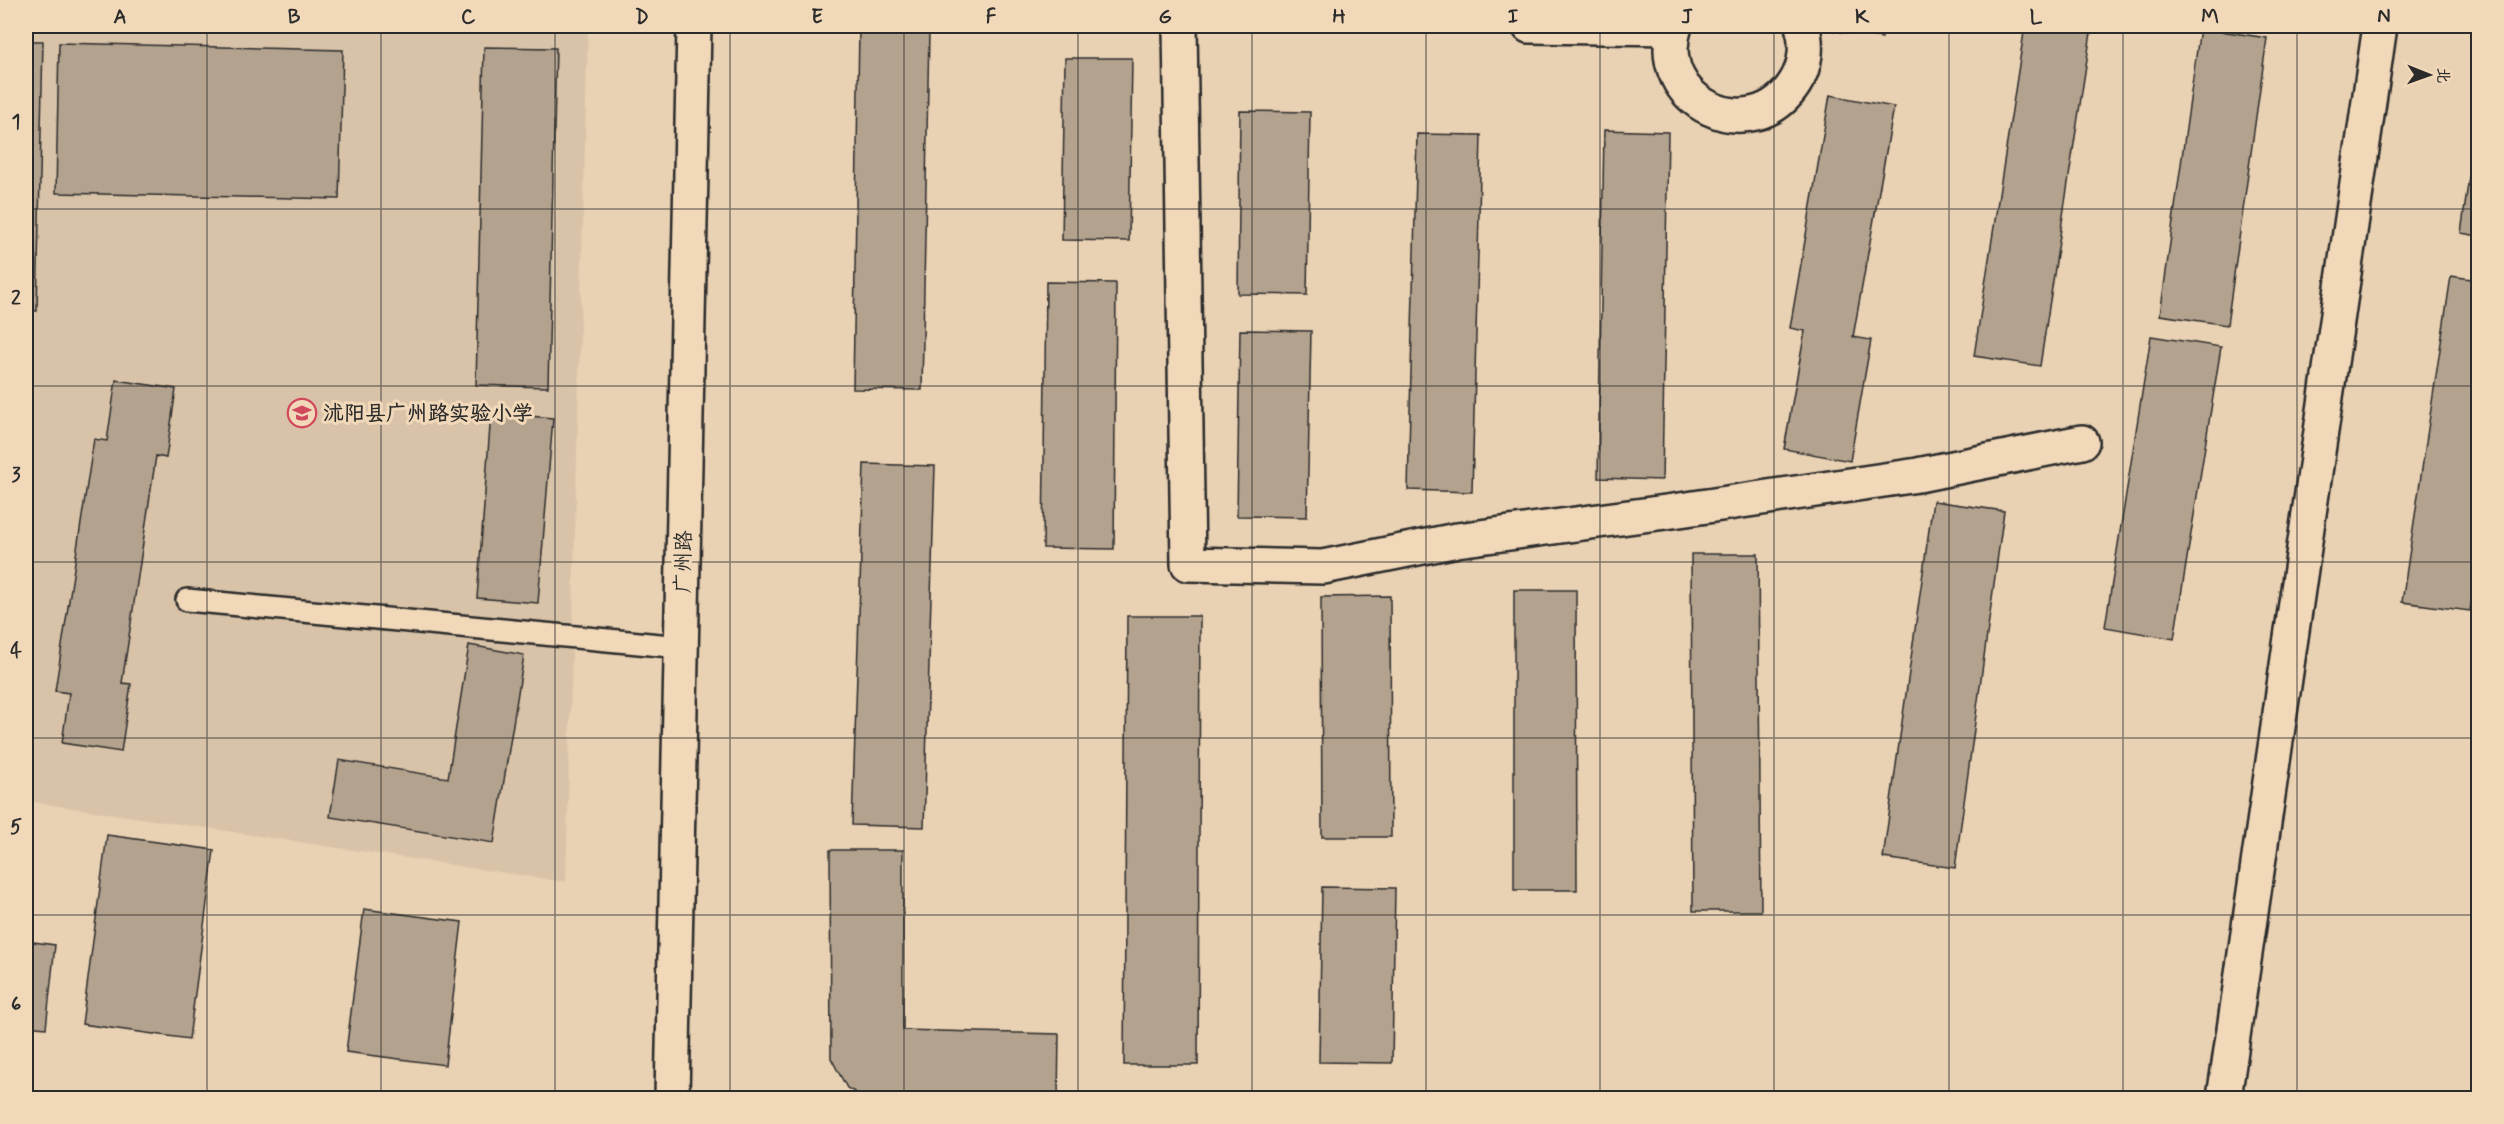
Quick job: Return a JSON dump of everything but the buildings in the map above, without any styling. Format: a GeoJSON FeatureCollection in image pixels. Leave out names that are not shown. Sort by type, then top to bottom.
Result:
{"type":"FeatureCollection","features":[{"type":"Feature","properties":{"kind":"street","name":"广州路"},"geometry":{"type":"LineString","coordinates":[[672,1098],[694,26]]}},
{"type":"Feature","properties":{"kind":"street"},"geometry":{"type":"LineString","coordinates":[[1180,26],[1188,564],[1323,567],[1457,540],[1918,475],[2082,442]]}},
{"type":"Feature","properties":{"kind":"street"},"geometry":{"type":"LineString","coordinates":[[1528,26],[1674,27],[1671,51],[1676,74],[1688,93],[1705,108],[1727,115],[1749,115],[1771,108],[1789,93],[1801,74],[1806,51],[1802,26]]}},
{"type":"Feature","properties":{"kind":"street"},"geometry":{"type":"LineString","coordinates":[[2224,1098],[2380,26]]}},
{"type":"Feature","properties":{"kind":"lane"},"geometry":{"type":"LineString","coordinates":[[187,600],[681,647]]}},
{"type":"Feature","properties":{"kind":"shaded area","name":"沭阳县广州路实验小学"},"geometry":{"type":"Polygon","coordinates":[[[26,26],[588,26],[566,882],[26,801],[26,26]]]}},
{"type":"Feature","properties":{"kind":"place","name":"沭阳县广州路实验小学"},"geometry":{"type":"Point","coordinates":[302,413]}}]}
